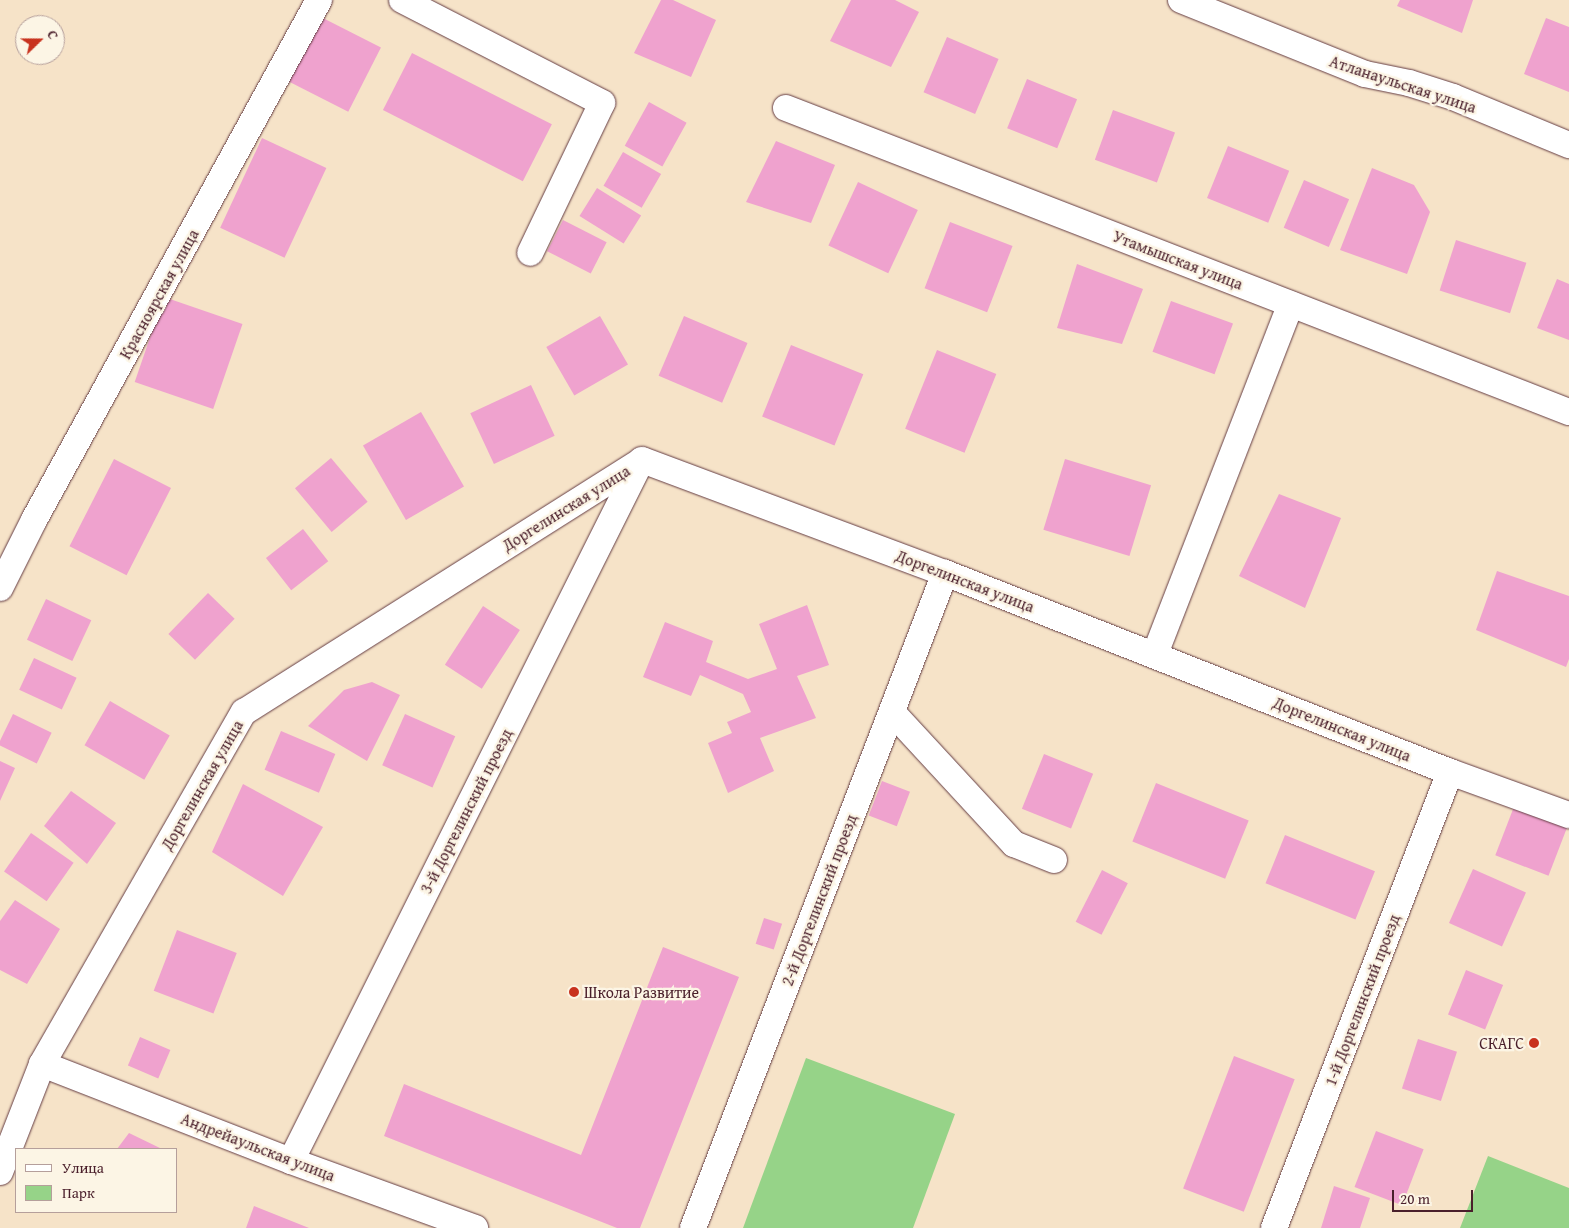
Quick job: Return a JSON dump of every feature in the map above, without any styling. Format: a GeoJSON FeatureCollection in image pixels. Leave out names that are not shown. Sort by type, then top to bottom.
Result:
{"type":"FeatureCollection","features":[{"type":"Feature","properties":{"kind":"street","name":"Красноярская улица"},"geometry":{"type":"LineString","coordinates":[[0,588],[34,520],[319,0]]}},
{"type":"Feature","properties":{"kind":"street"},"geometry":{"type":"LineString","coordinates":[[402,0],[602,103],[530,253]]}},
{"type":"Feature","properties":{"kind":"street","name":"Атланаульская улица"},"geometry":{"type":"LineString","coordinates":[[1181,0],[1365,74],[1409,83],[1453,97],[1569,145]]}},
{"type":"Feature","properties":{"kind":"street","name":"Утамышская улица"},"geometry":{"type":"LineString","coordinates":[[786,108],[1569,412]]}},
{"type":"Feature","properties":{"kind":"street"},"geometry":{"type":"LineString","coordinates":[[1155,654],[1292,304]]}},
{"type":"Feature","properties":{"kind":"street","name":"Доргелинская улица"},"geometry":{"type":"LineString","coordinates":[[0,1172],[42,1064],[244,712],[642,460],[945,573],[1155,654],[1450,772],[1569,815]]}},
{"type":"Feature","properties":{"kind":"street","name":"3-й Доргелинский проезд"},"geometry":{"type":"LineString","coordinates":[[291,1161],[642,460]]}},
{"type":"Feature","properties":{"kind":"street","name":"2-й Доргелинский проезд"},"geometry":{"type":"LineString","coordinates":[[693,1228],[945,573]]}},
{"type":"Feature","properties":{"kind":"street"},"geometry":{"type":"LineString","coordinates":[[892,712],[1014,844],[1054,860]]}},
{"type":"Feature","properties":{"kind":"street","name":"1-й Доргелинский проезд"},"geometry":{"type":"LineString","coordinates":[[1274,1228],[1450,772]]}},
{"type":"Feature","properties":{"kind":"street","name":"Андрейаульская улица"},"geometry":{"type":"LineString","coordinates":[[42,1064],[291,1161],[475,1228]]}},
{"type":"Feature","properties":{"kind":"green space"},"geometry":{"type":"Polygon","coordinates":[[[806,1058],[955,1114],[913,1228],[743,1228],[806,1058]]]}},
{"type":"Feature","properties":{"kind":"green space"},"geometry":{"type":"Polygon","coordinates":[[[1488,1156],[1569,1188],[1569,1228],[1460,1228],[1488,1156]]]}},
{"type":"Feature","properties":{"kind":"building"},"geometry":{"type":"Polygon","coordinates":[[[661,0],[673,0],[716,20],[691,77],[634,53],[661,0]]]}},
{"type":"Feature","properties":{"kind":"building"},"geometry":{"type":"Polygon","coordinates":[[[851,0],[895,0],[919,12],[891,67],[830,41],[851,0]]]}},
{"type":"Feature","properties":{"kind":"building"},"geometry":{"type":"Polygon","coordinates":[[[1400,0],[1473,0],[1462,33],[1397,6],[1400,0]]]}},
{"type":"Feature","properties":{"kind":"building"},"geometry":{"type":"Polygon","coordinates":[[[315,14],[381,48],[348,112],[282,78],[315,14]]]}},
{"type":"Feature","properties":{"kind":"building"},"geometry":{"type":"Polygon","coordinates":[[[1546,18],[1569,27],[1569,92],[1524,74],[1546,18]]]}},
{"type":"Feature","properties":{"kind":"building"},"geometry":{"type":"Polygon","coordinates":[[[947,37],[999,59],[975,114],[924,92],[947,37]]]}},
{"type":"Feature","properties":{"kind":"building"},"geometry":{"type":"Polygon","coordinates":[[[412,53],[552,124],[523,181],[383,110],[412,53]]]}},
{"type":"Feature","properties":{"kind":"building"},"geometry":{"type":"Polygon","coordinates":[[[1027,79],[1077,99],[1057,148],[1007,128],[1027,79]]]}},
{"type":"Feature","properties":{"kind":"building"},"geometry":{"type":"Polygon","coordinates":[[[649,102],[687,123],[662,167],[625,146],[649,102]]]}},
{"type":"Feature","properties":{"kind":"building"},"geometry":{"type":"Polygon","coordinates":[[[1113,110],[1175,133],[1157,182],[1095,160],[1113,110]]]}},
{"type":"Feature","properties":{"kind":"building"},"geometry":{"type":"Polygon","coordinates":[[[262,138],[326,168],[285,258],[220,228],[262,138]]]}},
{"type":"Feature","properties":{"kind":"building"},"geometry":{"type":"Polygon","coordinates":[[[776,141],[835,165],[811,223],[746,202],[776,141]]]}},
{"type":"Feature","properties":{"kind":"building"},"geometry":{"type":"Polygon","coordinates":[[[1228,146],[1289,171],[1268,223],[1207,198],[1228,146]]]}},
{"type":"Feature","properties":{"kind":"building"},"geometry":{"type":"Polygon","coordinates":[[[623,152],[661,174],[642,208],[604,186],[623,152]]]}},
{"type":"Feature","properties":{"kind":"building"},"geometry":{"type":"Polygon","coordinates":[[[1372,168],[1414,185],[1430,212],[1407,274],[1340,250],[1372,168]]]}},
{"type":"Feature","properties":{"kind":"building"},"geometry":{"type":"Polygon","coordinates":[[[1304,180],[1349,199],[1329,247],[1284,228],[1304,180]]]}},
{"type":"Feature","properties":{"kind":"building"},"geometry":{"type":"Polygon","coordinates":[[[858,182],[918,210],[888,273],[828,245],[858,182]]]}},
{"type":"Feature","properties":{"kind":"building"},"geometry":{"type":"Polygon","coordinates":[[[597,188],[641,216],[624,244],[580,216],[597,188]]]}},
{"type":"Feature","properties":{"kind":"building"},"geometry":{"type":"Polygon","coordinates":[[[563,220],[607,242],[591,273],[547,251],[563,220]]]}},
{"type":"Feature","properties":{"kind":"building"},"geometry":{"type":"Polygon","coordinates":[[[950,222],[1013,246],[987,312],[925,288],[950,222]]]}},
{"type":"Feature","properties":{"kind":"building"},"geometry":{"type":"Polygon","coordinates":[[[1456,240],[1526,263],[1510,313],[1440,290],[1456,240]]]}},
{"type":"Feature","properties":{"kind":"building"},"geometry":{"type":"Polygon","coordinates":[[[1077,264],[1143,289],[1122,344],[1057,328],[1077,264]]]}},
{"type":"Feature","properties":{"kind":"building"},"geometry":{"type":"Polygon","coordinates":[[[1557,279],[1569,284],[1569,340],[1537,328],[1557,279]]]}},
{"type":"Feature","properties":{"kind":"building"},"geometry":{"type":"Polygon","coordinates":[[[164,297],[242,324],[213,409],[135,382],[164,297]]]}},
{"type":"Feature","properties":{"kind":"building"},"geometry":{"type":"Polygon","coordinates":[[[1171,301],[1233,324],[1215,374],[1153,352],[1171,301]]]}},
{"type":"Feature","properties":{"kind":"building"},"geometry":{"type":"Polygon","coordinates":[[[600,316],[628,364],[574,395],[546,347],[600,316]]]}},
{"type":"Feature","properties":{"kind":"building"},"geometry":{"type":"Polygon","coordinates":[[[684,316],[748,343],[722,403],[659,376],[684,316]]]}},
{"type":"Feature","properties":{"kind":"building"},"geometry":{"type":"Polygon","coordinates":[[[791,345],[863,374],[834,446],[762,416],[791,345]]]}},
{"type":"Feature","properties":{"kind":"building"},"geometry":{"type":"Polygon","coordinates":[[[937,350],[996,374],[964,453],[905,429],[937,350]]]}},
{"type":"Feature","properties":{"kind":"building"},"geometry":{"type":"Polygon","coordinates":[[[531,385],[555,436],[494,464],[470,413],[531,385]]]}},
{"type":"Feature","properties":{"kind":"building"},"geometry":{"type":"Polygon","coordinates":[[[421,412],[464,486],[406,520],[363,446],[421,412]]]}},
{"type":"Feature","properties":{"kind":"building"},"geometry":{"type":"Polygon","coordinates":[[[331,458],[368,502],[332,532],[295,488],[331,458]]]}},
{"type":"Feature","properties":{"kind":"building"},"geometry":{"type":"Polygon","coordinates":[[[114,459],[171,488],[127,575],[70,546],[114,459]]]}},
{"type":"Feature","properties":{"kind":"building"},"geometry":{"type":"Polygon","coordinates":[[[1065,459],[1151,485],[1129,556],[1043,530],[1065,459]]]}},
{"type":"Feature","properties":{"kind":"building"},"geometry":{"type":"Polygon","coordinates":[[[1279,494],[1341,518],[1305,608],[1239,576],[1279,494]]]}},
{"type":"Feature","properties":{"kind":"building"},"geometry":{"type":"Polygon","coordinates":[[[303,529],[328,561],[291,590],[266,558],[303,529]]]}},
{"type":"Feature","properties":{"kind":"building"},"geometry":{"type":"Polygon","coordinates":[[[1497,571],[1569,596],[1569,659],[1566,667],[1476,630],[1497,571]]]}},
{"type":"Feature","properties":{"kind":"building"},"geometry":{"type":"Polygon","coordinates":[[[208,593],[235,619],[195,660],[168,634],[208,593]]]}},
{"type":"Feature","properties":{"kind":"building"},"geometry":{"type":"Polygon","coordinates":[[[46,599],[91,620],[72,661],[27,640],[46,599]]]}},
{"type":"Feature","properties":{"kind":"building"},"geometry":{"type":"Polygon","coordinates":[[[807,605],[829,665],[797,676],[816,718],[760,738],[774,771],[728,793],[708,743],[732,733],[727,722],[751,712],[743,694],[700,675],[691,696],[643,677],[665,622],[713,641],[706,662],[748,679],[777,669],[759,624],[807,605]]]}},
{"type":"Feature","properties":{"kind":"building"},"geometry":{"type":"Polygon","coordinates":[[[483,606],[520,630],[482,689],[445,665],[483,606]]]}},
{"type":"Feature","properties":{"kind":"building"},"geometry":{"type":"Polygon","coordinates":[[[34,658],[77,678],[62,710],[19,690],[34,658]]]}},
{"type":"Feature","properties":{"kind":"building"},"geometry":{"type":"Polygon","coordinates":[[[372,682],[400,695],[367,761],[308,726],[344,690],[372,682]]]}},
{"type":"Feature","properties":{"kind":"building"},"geometry":{"type":"Polygon","coordinates":[[[110,701],[170,736],[144,780],[84,745],[110,701]]]}},
{"type":"Feature","properties":{"kind":"building"},"geometry":{"type":"Polygon","coordinates":[[[13,714],[52,733],[37,763],[0,745],[0,741],[13,714]]]}},
{"type":"Feature","properties":{"kind":"building"},"geometry":{"type":"Polygon","coordinates":[[[405,714],[455,736],[432,788],[382,765],[405,714]]]}},
{"type":"Feature","properties":{"kind":"building"},"geometry":{"type":"Polygon","coordinates":[[[281,731],[335,754],[319,793],[265,770],[281,731]]]}},
{"type":"Feature","properties":{"kind":"building"},"geometry":{"type":"Polygon","coordinates":[[[1044,754],[1093,774],[1071,829],[1022,809],[1044,754]]]}},
{"type":"Feature","properties":{"kind":"building"},"geometry":{"type":"Polygon","coordinates":[[[0,761],[15,768],[0,801],[0,761]]]}},
{"type":"Feature","properties":{"kind":"building"},"geometry":{"type":"Polygon","coordinates":[[[882,781],[910,792],[897,826],[869,816],[882,781]]]}},
{"type":"Feature","properties":{"kind":"building"},"geometry":{"type":"Polygon","coordinates":[[[1156,783],[1249,820],[1225,879],[1132,841],[1156,783]]]}},
{"type":"Feature","properties":{"kind":"building"},"geometry":{"type":"Polygon","coordinates":[[[243,784],[323,827],[283,896],[212,852],[243,784]]]}},
{"type":"Feature","properties":{"kind":"building"},"geometry":{"type":"Polygon","coordinates":[[[71,791],[116,823],[87,864],[44,826],[71,791]]]}},
{"type":"Feature","properties":{"kind":"building"},"geometry":{"type":"Polygon","coordinates":[[[1515,804],[1568,824],[1549,876],[1495,855],[1515,804]]]}},
{"type":"Feature","properties":{"kind":"building"},"geometry":{"type":"Polygon","coordinates":[[[31,833],[74,863],[47,901],[4,872],[31,833]]]}},
{"type":"Feature","properties":{"kind":"building"},"geometry":{"type":"Polygon","coordinates":[[[1285,835],[1375,871],[1355,920],[1266,883],[1285,835]]]}},
{"type":"Feature","properties":{"kind":"building"},"geometry":{"type":"Polygon","coordinates":[[[1473,869],[1526,893],[1502,946],[1449,923],[1473,869]]]}},
{"type":"Feature","properties":{"kind":"building"},"geometry":{"type":"Polygon","coordinates":[[[1102,870],[1128,883],[1102,935],[1076,922],[1102,870]]]}},
{"type":"Feature","properties":{"kind":"building"},"geometry":{"type":"Polygon","coordinates":[[[15,900],[60,929],[27,984],[0,970],[0,921],[15,900]]]}},
{"type":"Feature","properties":{"kind":"building"},"geometry":{"type":"Polygon","coordinates":[[[764,918],[782,924],[774,950],[756,944],[764,918]]]}},
{"type":"Feature","properties":{"kind":"building"},"geometry":{"type":"Polygon","coordinates":[[[177,930],[237,953],[213,1014],[154,991],[177,930]]]}},
{"type":"Feature","properties":{"kind":"building"},"geometry":{"type":"Polygon","coordinates":[[[663,947],[739,977],[640,1228],[617,1228],[384,1136],[404,1084],[581,1155],[663,947]]]}},
{"type":"Feature","properties":{"kind":"building"},"geometry":{"type":"Polygon","coordinates":[[[1466,970],[1503,985],[1485,1029],[1448,1015],[1466,970]]]}},
{"type":"Feature","properties":{"kind":"building"},"geometry":{"type":"Polygon","coordinates":[[[140,1037],[170,1050],[158,1078],[128,1066],[140,1037]]]}},
{"type":"Feature","properties":{"kind":"building"},"geometry":{"type":"Polygon","coordinates":[[[1418,1039],[1457,1052],[1441,1101],[1402,1088],[1418,1039]]]}},
{"type":"Feature","properties":{"kind":"building"},"geometry":{"type":"Polygon","coordinates":[[[1234,1056],[1295,1079],[1244,1212],[1183,1189],[1234,1056]]]}},
{"type":"Feature","properties":{"kind":"building"},"geometry":{"type":"Polygon","coordinates":[[[1376,1131],[1424,1149],[1402,1205],[1354,1187],[1376,1131]]]}},
{"type":"Feature","properties":{"kind":"building"},"geometry":{"type":"Polygon","coordinates":[[[129,1133],[160,1148],[118,1148],[129,1133]]]}},
{"type":"Feature","properties":{"kind":"building"},"geometry":{"type":"Polygon","coordinates":[[[1334,1186],[1370,1198],[1360,1228],[1321,1228],[1334,1186]]]}},
{"type":"Feature","properties":{"kind":"building"},"geometry":{"type":"Polygon","coordinates":[[[254,1206],[309,1228],[246,1228],[254,1206]]]}},
{"type":"Feature","properties":{"kind":"place","name":"Школа Развитие"},"geometry":{"type":"Point","coordinates":[574,992]}},
{"type":"Feature","properties":{"kind":"place","name":"СКАГС"},"geometry":{"type":"Point","coordinates":[1534,1043]}}]}
